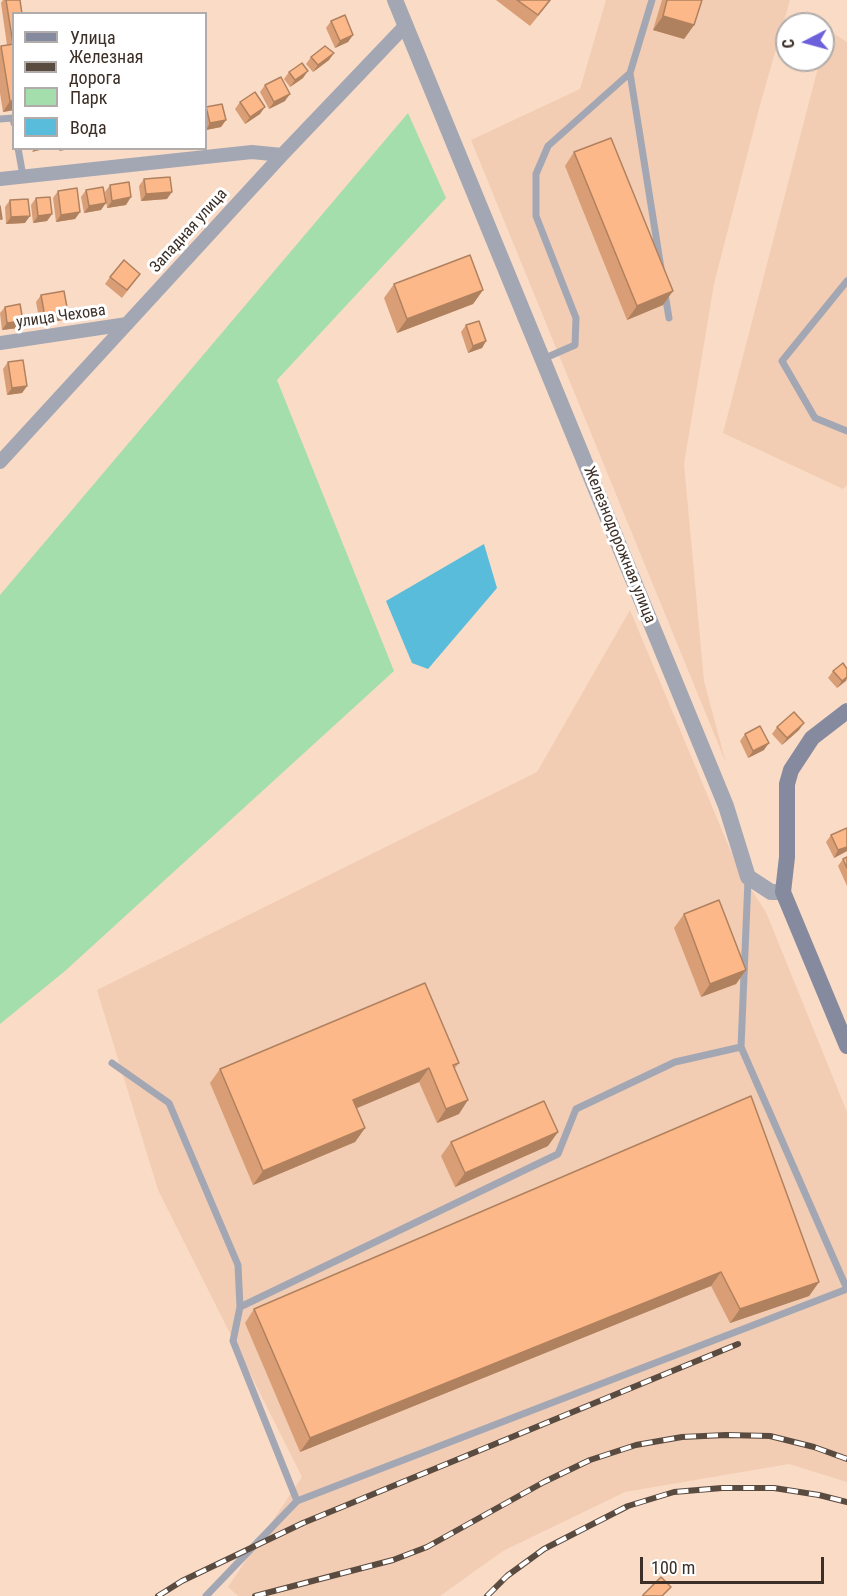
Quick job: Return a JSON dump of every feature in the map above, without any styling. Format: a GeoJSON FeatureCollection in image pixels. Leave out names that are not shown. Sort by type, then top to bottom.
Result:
{"type":"FeatureCollection","features":[{"type":"Feature","properties":{"kind":"main road"},"geometry":{"type":"LineString","coordinates":[[847,711],[812,738],[791,770],[786,784],[787,857],[783,892],[847,1046]]}},
{"type":"Feature","properties":{"kind":"street","name":"Железнодорожная улица"},"geometry":{"type":"LineString","coordinates":[[395,0],[726,806],[748,877]]}},
{"type":"Feature","properties":{"kind":"street","name":"Западная улица"},"geometry":{"type":"LineString","coordinates":[[0,462],[282,155],[406,25]]}},
{"type":"Feature","properties":{"kind":"street"},"geometry":{"type":"LineString","coordinates":[[0,179],[252,152],[282,155]]}},
{"type":"Feature","properties":{"kind":"street","name":"улица Чехова"},"geometry":{"type":"LineString","coordinates":[[0,343],[127,324]]}},
{"type":"Feature","properties":{"kind":"street"},"geometry":{"type":"LineString","coordinates":[[748,877],[771,892],[783,892]]}},
{"type":"Feature","properties":{"kind":"lane"},"geometry":{"type":"LineString","coordinates":[[652,0],[630,73],[662,271]]}},
{"type":"Feature","properties":{"kind":"lane"},"geometry":{"type":"LineString","coordinates":[[543,359],[575,345],[576,318],[536,216],[536,174],[548,146],[630,73]]}},
{"type":"Feature","properties":{"kind":"lane"},"geometry":{"type":"LineString","coordinates":[[18,150],[23,176]]}},
{"type":"Feature","properties":{"kind":"lane"},"geometry":{"type":"LineString","coordinates":[[847,281],[782,361],[815,418],[847,431]]}},
{"type":"Feature","properties":{"kind":"lane"},"geometry":{"type":"LineString","coordinates":[[663,283],[669,318]]}},
{"type":"Feature","properties":{"kind":"lane"},"geometry":{"type":"LineString","coordinates":[[206,1596],[297,1501],[847,1289],[741,1047],[748,877]]}},
{"type":"Feature","properties":{"kind":"lane"},"geometry":{"type":"LineString","coordinates":[[240,1306],[558,1154],[576,1109],[675,1062],[741,1047]]}},
{"type":"Feature","properties":{"kind":"lane"},"geometry":{"type":"LineString","coordinates":[[112,1063],[169,1103],[238,1265],[240,1306],[233,1341],[297,1501]]}},
{"type":"Feature","properties":{"kind":"shaded area"},"geometry":{"type":"Polygon","coordinates":[[[606,0],[790,0],[787,12],[775,12],[775,52],[714,284],[684,464],[704,681],[726,763],[471,140],[580,89],[606,0]]]}},
{"type":"Feature","properties":{"kind":"shaded area"},"geometry":{"type":"Polygon","coordinates":[[[835,34],[847,42],[847,485],[843,489],[723,433],[817,72],[835,72],[835,34]]]}},
{"type":"Feature","properties":{"kind":"shaded area"},"geometry":{"type":"Polygon","coordinates":[[[630,610],[739,871],[766,912],[847,1112],[847,1482],[789,1464],[625,1492],[503,1551],[440,1596],[238,1596],[228,1587],[302,1477],[158,1190],[97,990],[537,772],[630,610]]]}},
{"type":"Feature","properties":{"kind":"green space"},"geometry":{"type":"Polygon","coordinates":[[[408,113],[446,198],[277,380],[394,671],[65,971],[0,1024],[0,595],[408,113]]]}},
{"type":"Feature","properties":{"kind":"water"},"geometry":{"type":"Polygon","coordinates":[[[484,544],[497,588],[428,669],[412,663],[386,601],[484,544]]]}},
{"type":"Feature","properties":{"kind":"building"},"geometry":{"type":"Polygon","coordinates":[[[6,0],[20,0],[22,12],[12,12],[12,38],[6,0]]]}},
{"type":"Feature","properties":{"kind":"building"},"geometry":{"type":"Polygon","coordinates":[[[517,0],[550,0],[538,15],[517,0]]]}},
{"type":"Feature","properties":{"kind":"building"},"geometry":{"type":"Polygon","coordinates":[[[667,0],[702,0],[694,25],[663,16],[667,0]]]}},
{"type":"Feature","properties":{"kind":"building"},"geometry":{"type":"Polygon","coordinates":[[[345,15],[353,35],[340,41],[331,21],[345,15]]]}},
{"type":"Feature","properties":{"kind":"building"},"geometry":{"type":"Polygon","coordinates":[[[12,44],[12,101],[10,101],[1,46],[12,44]]]}},
{"type":"Feature","properties":{"kind":"building"},"geometry":{"type":"Polygon","coordinates":[[[325,46],[334,53],[318,65],[311,57],[325,46]]]}},
{"type":"Feature","properties":{"kind":"building"},"geometry":{"type":"Polygon","coordinates":[[[302,63],[308,71],[295,80],[289,72],[302,63]]]}},
{"type":"Feature","properties":{"kind":"building"},"geometry":{"type":"Polygon","coordinates":[[[281,77],[290,94],[274,102],[265,85],[281,77]]]}},
{"type":"Feature","properties":{"kind":"building"},"geometry":{"type":"Polygon","coordinates":[[[255,92],[265,107],[250,117],[240,102],[255,92]]]}},
{"type":"Feature","properties":{"kind":"building"},"geometry":{"type":"Polygon","coordinates":[[[222,104],[226,120],[210,123],[207,107],[222,104]]]}},
{"type":"Feature","properties":{"kind":"building"},"geometry":{"type":"Polygon","coordinates":[[[611,138],[673,291],[637,306],[574,152],[611,138]]]}},
{"type":"Feature","properties":{"kind":"building"},"geometry":{"type":"Polygon","coordinates":[[[170,177],[172,192],[146,194],[144,179],[170,177]]]}},
{"type":"Feature","properties":{"kind":"building"},"geometry":{"type":"Polygon","coordinates":[[[129,182],[131,197],[112,201],[110,185],[129,182]]]}},
{"type":"Feature","properties":{"kind":"building"},"geometry":{"type":"Polygon","coordinates":[[[103,187],[106,203],[89,206],[86,190],[103,187]]]}},
{"type":"Feature","properties":{"kind":"building"},"geometry":{"type":"Polygon","coordinates":[[[77,188],[80,212],[61,215],[58,191],[77,188]]]}},
{"type":"Feature","properties":{"kind":"building"},"geometry":{"type":"Polygon","coordinates":[[[50,197],[52,214],[38,216],[36,198],[50,197]]]}},
{"type":"Feature","properties":{"kind":"building"},"geometry":{"type":"Polygon","coordinates":[[[28,199],[30,216],[11,217],[10,200],[28,199]]]}},
{"type":"Feature","properties":{"kind":"building"},"geometry":{"type":"Polygon","coordinates":[[[470,255],[483,290],[407,319],[394,284],[470,255]]]}},
{"type":"Feature","properties":{"kind":"building"},"geometry":{"type":"Polygon","coordinates":[[[124,260],[140,274],[127,290],[110,277],[124,260]]]}},
{"type":"Feature","properties":{"kind":"building"},"geometry":{"type":"Polygon","coordinates":[[[64,291],[68,313],[45,317],[41,295],[64,291]]]}},
{"type":"Feature","properties":{"kind":"building"},"geometry":{"type":"Polygon","coordinates":[[[20,304],[23,321],[7,323],[5,307],[20,304]]]}},
{"type":"Feature","properties":{"kind":"building"},"geometry":{"type":"Polygon","coordinates":[[[479,321],[486,341],[473,346],[466,325],[479,321]]]}},
{"type":"Feature","properties":{"kind":"building"},"geometry":{"type":"Polygon","coordinates":[[[23,360],[27,386],[12,388],[8,362],[23,360]]]}},
{"type":"Feature","properties":{"kind":"building"},"geometry":{"type":"Polygon","coordinates":[[[843,663],[847,669],[847,677],[842,681],[833,671],[843,663]]]}},
{"type":"Feature","properties":{"kind":"building"},"geometry":{"type":"Polygon","coordinates":[[[794,712],[804,723],[787,738],[777,727],[794,712]]]}},
{"type":"Feature","properties":{"kind":"building"},"geometry":{"type":"Polygon","coordinates":[[[760,726],[769,743],[753,751],[745,734],[760,726]]]}},
{"type":"Feature","properties":{"kind":"building"},"geometry":{"type":"Polygon","coordinates":[[[847,828],[847,847],[838,850],[831,835],[847,828]]]}},
{"type":"Feature","properties":{"kind":"building"},"geometry":{"type":"Polygon","coordinates":[[[719,900],[746,970],[710,984],[684,914],[719,900]]]}},
{"type":"Feature","properties":{"kind":"building"},"geometry":{"type":"Polygon","coordinates":[[[425,983],[459,1063],[453,1065],[468,1100],[446,1109],[429,1068],[353,1100],[365,1128],[263,1171],[220,1069],[425,983]]]}},
{"type":"Feature","properties":{"kind":"building"},"geometry":{"type":"Polygon","coordinates":[[[751,1096],[819,1282],[740,1309],[721,1272],[310,1438],[254,1309],[751,1096]]]}},
{"type":"Feature","properties":{"kind":"building"},"geometry":{"type":"Polygon","coordinates":[[[544,1101],[558,1132],[465,1173],[451,1142],[544,1101]]]}},
{"type":"Feature","properties":{"kind":"building"},"geometry":{"type":"Polygon","coordinates":[[[661,1577],[671,1587],[662,1596],[643,1596],[643,1595],[661,1577]]]}},
{"type":"Feature","properties":{"kind":"railway"},"geometry":{"type":"LineString","coordinates":[[158,1596],[182,1581],[303,1523],[738,1344]]}},
{"type":"Feature","properties":{"kind":"railway"},"geometry":{"type":"LineString","coordinates":[[255,1596],[393,1560],[427,1547],[544,1482],[590,1460],[636,1445],[682,1437],[770,1436],[814,1447],[847,1459]]}},
{"type":"Feature","properties":{"kind":"railway"},"geometry":{"type":"LineString","coordinates":[[487,1596],[507,1576],[544,1549],[628,1506],[674,1492],[722,1488],[774,1488],[847,1502]]}}]}
